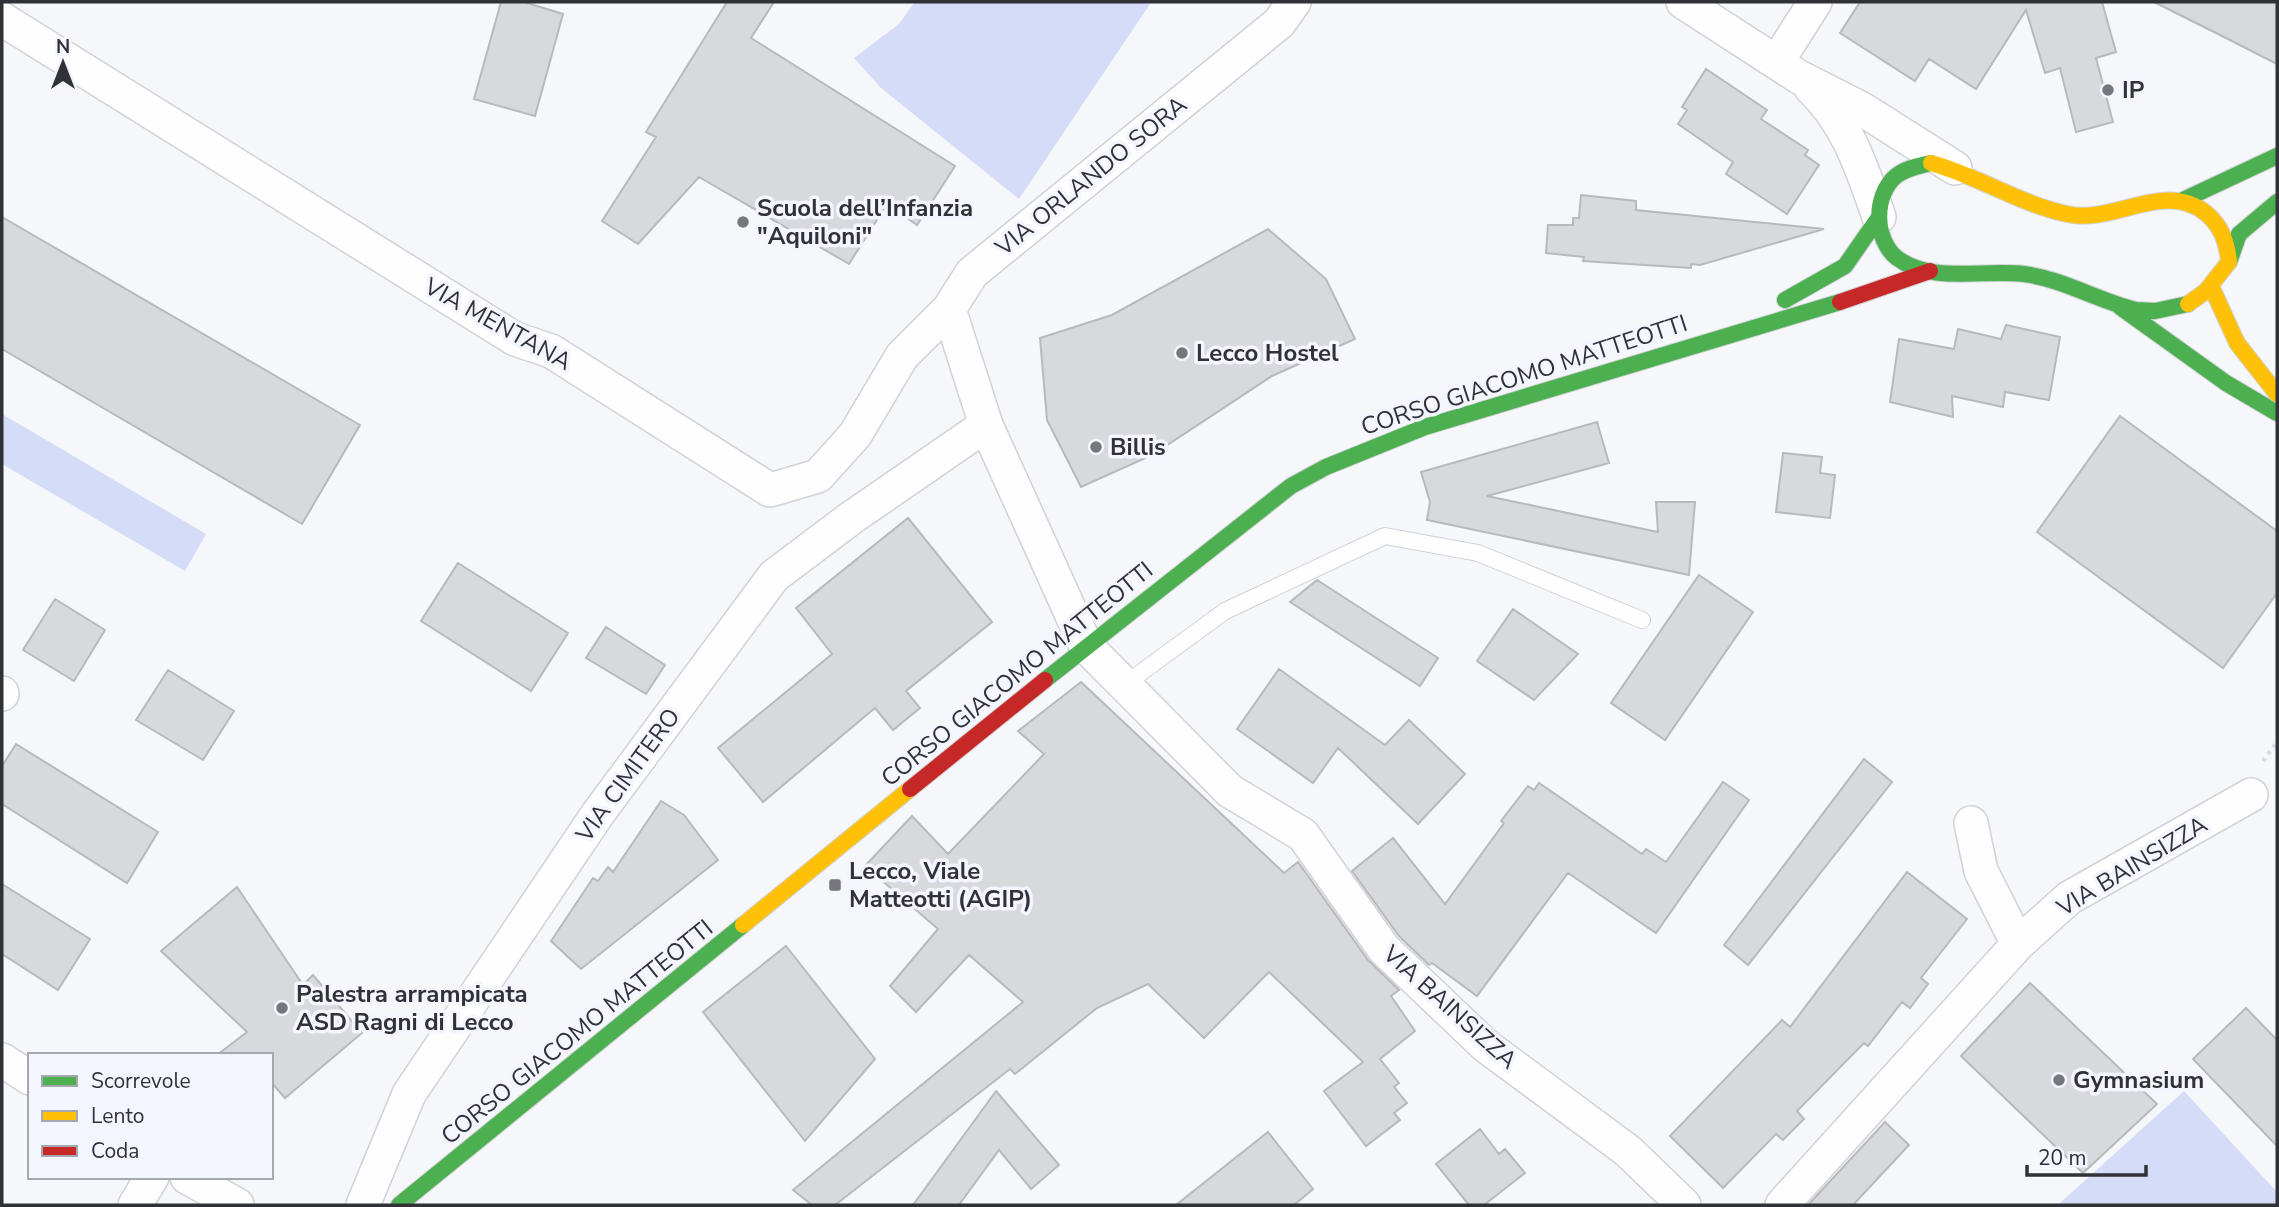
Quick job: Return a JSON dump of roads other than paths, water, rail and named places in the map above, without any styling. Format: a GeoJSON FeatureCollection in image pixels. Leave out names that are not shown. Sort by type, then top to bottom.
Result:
{"type":"FeatureCollection","features":[{"type":"Feature","properties":{"kind":"street","name":"VIA ORLANDO SORA"},"geometry":{"type":"LineString","coordinates":[[949,309],[972,273],[1279,23],[1294,2]]}},
{"type":"Feature","properties":{"kind":"street"},"geometry":{"type":"LineString","coordinates":[[1684,2],[1788,69],[1862,108],[1955,168]]}},
{"type":"Feature","properties":{"kind":"street"},"geometry":{"type":"LineString","coordinates":[[1788,69],[1815,2]]}},
{"type":"Feature","properties":{"kind":"street","name":"VIA MENTANA"},"geometry":{"type":"LineString","coordinates":[[2,19],[515,339],[551,351],[770,491],[818,476],[855,435],[902,356],[949,309]]}},
{"type":"Feature","properties":{"kind":"street"},"geometry":{"type":"LineString","coordinates":[[1788,69],[1833,114],[1850,141],[1879,217],[1884,240],[1896,257],[1930,271],[2027,274],[2052,280],[2120,307],[2147,312],[2175,309],[2199,300],[2229,262],[2239,234],[2257,215],[2277,202]]}},
{"type":"Feature","properties":{"kind":"street"},"geometry":{"type":"LineString","coordinates":[[2181,201],[2277,156]]}},
{"type":"Feature","properties":{"kind":"street","name":"CORSO GIACOMO MATTEOTTI"},"geometry":{"type":"LineString","coordinates":[[1747,328],[1780,302],[1845,266],[1879,217],[1883,195],[1893,179],[1909,168],[1931,163],[1955,168],[1974,175],[2014,198],[2076,217],[2110,215],[2165,200],[2181,201]]}},
{"type":"Feature","properties":{"kind":"street"},"geometry":{"type":"LineString","coordinates":[[2181,201],[2207,212],[2215,219],[2226,239],[2229,262]]}},
{"type":"Feature","properties":{"kind":"street","name":"CORSO GIACOMO MATTEOTTI"},"geometry":{"type":"LineString","coordinates":[[399,1205],[1086,646],[1255,512],[1326,467],[1425,428],[1747,328],[1871,293],[1930,271]]}},
{"type":"Feature","properties":{"kind":"street"},"geometry":{"type":"LineString","coordinates":[[2211,286],[2237,343],[2277,394]]}},
{"type":"Feature","properties":{"kind":"street"},"geometry":{"type":"LineString","coordinates":[[2120,307],[2226,383],[2277,413]]}},
{"type":"Feature","properties":{"kind":"street"},"geometry":{"type":"LineString","coordinates":[[949,309],[986,425],[1086,646]]}},
{"type":"Feature","properties":{"kind":"street","name":"VIA CIMITERO"},"geometry":{"type":"LineString","coordinates":[[363,1205],[409,1094],[597,815],[774,576],[851,518],[986,425]]}},
{"type":"Feature","properties":{"kind":"street","name":"VIA BAINSIZZA"},"geometry":{"type":"LineString","coordinates":[[1086,646],[1230,792],[1303,835],[1384,949],[1486,1046],[1628,1151],[1684,1205]]}},
{"type":"Feature","properties":{"kind":"street","name":"VIA BAINSIZZA"},"geometry":{"type":"LineString","coordinates":[[1782,1205],[2018,944],[2068,898],[2251,795]]}},
{"type":"Feature","properties":{"kind":"street"},"geometry":{"type":"LineString","coordinates":[[1971,823],[1982,871],[2018,944]]}},
{"type":"Feature","properties":{"kind":"street"},"geometry":{"type":"LineString","coordinates":[[2,1059],[28,1077]]}},
{"type":"Feature","properties":{"kind":"street"},"geometry":{"type":"LineString","coordinates":[[135,1205],[151,1179]]}},
{"type":"Feature","properties":{"kind":"street"},"geometry":{"type":"LineString","coordinates":[[191,1179],[237,1205]]}},
{"type":"Feature","properties":{"kind":"lane"},"geometry":{"type":"LineString","coordinates":[[1124,685],[1225,611],[1385,536],[1478,553],[1642,620]]}},
{"type":"Feature","properties":{"kind":"place","name":"IP"},"geometry":{"type":"Point","coordinates":[2108,90]}},
{"type":"Feature","properties":{"kind":"place","name":"Scuola dell’Infanzia \"Aquiloni\""},"geometry":{"type":"Point","coordinates":[743,222]}},
{"type":"Feature","properties":{"kind":"place","name":"Lecco Hostel"},"geometry":{"type":"Point","coordinates":[1182,353]}},
{"type":"Feature","properties":{"kind":"place","name":"Billis"},"geometry":{"type":"Point","coordinates":[1096,447]}},
{"type":"Feature","properties":{"kind":"place","name":"Lecco, Viale Matteotti (AGIP)"},"geometry":{"type":"Point","coordinates":[835,885]}},
{"type":"Feature","properties":{"kind":"place","name":"Palestra arrampicata ASD Ragni di Lecco"},"geometry":{"type":"Point","coordinates":[282,1008]}},
{"type":"Feature","properties":{"kind":"place","name":"Gymnasium"},"geometry":{"type":"Point","coordinates":[2059,1080]}}]}
